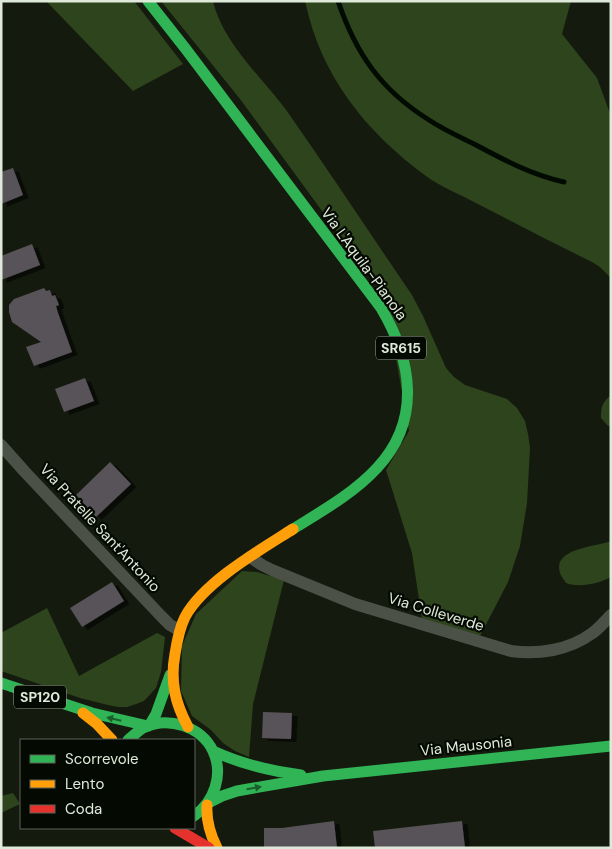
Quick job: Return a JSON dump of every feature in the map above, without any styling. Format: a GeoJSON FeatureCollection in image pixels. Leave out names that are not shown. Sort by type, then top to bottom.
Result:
{"type":"FeatureCollection","features":[{"type":"Feature","properties":{"kind":"main road","name":"Via L'Aquila-Pianola"},"geometry":{"type":"LineString","coordinates":[[148,1],[381,308],[403,352],[407,369],[408,396],[404,421],[396,441],[385,459],[365,479],[349,492],[250,557],[223,577],[200,598],[186,616],[179,630],[171,671],[160,704],[149,726]]}},
{"type":"Feature","properties":{"kind":"main road","name":"Via L'Aquila-Pianola"},"geometry":{"type":"LineString","coordinates":[[171,671],[176,700],[188,727]]}},
{"type":"Feature","properties":{"kind":"main road","name":"SP120"},"geometry":{"type":"LineString","coordinates":[[1,683],[79,710],[149,726]]}},
{"type":"Feature","properties":{"kind":"main road","name":"SP120"},"geometry":{"type":"LineString","coordinates":[[79,710],[97,724],[111,739]]}},
{"type":"Feature","properties":{"kind":"main road"},"geometry":{"type":"LineString","coordinates":[[129,739],[149,726],[171,722],[188,727],[204,739],[213,751],[218,776],[215,790],[207,804],[195,815]]}},
{"type":"Feature","properties":{"kind":"main road","name":"Via Mausonia"},"geometry":{"type":"LineString","coordinates":[[207,804],[222,796],[238,791],[323,776],[611,746]]}},
{"type":"Feature","properties":{"kind":"main road","name":"Via Mausonia"},"geometry":{"type":"LineString","coordinates":[[213,751],[236,762],[263,769],[323,776]]}},
{"type":"Feature","properties":{"kind":"main road"},"geometry":{"type":"LineString","coordinates":[[207,804],[206,816],[208,825],[217,848]]}},
{"type":"Feature","properties":{"kind":"main road"},"geometry":{"type":"LineString","coordinates":[[177,829],[210,848]]}},
{"type":"Feature","properties":{"kind":"street","name":"Via Pratelle Sant'Antonio"},"geometry":{"type":"LineString","coordinates":[[1,445],[161,616],[170,625],[179,630]]}},
{"type":"Feature","properties":{"kind":"street","name":"Via Colleverde"},"geometry":{"type":"LineString","coordinates":[[250,557],[272,570],[345,600],[512,651],[540,652],[573,644],[594,632],[611,615]]}},
{"type":"Feature","properties":{"kind":"green space"},"geometry":{"type":"Polygon","coordinates":[[[46,1],[134,1],[183,64],[133,91],[46,1]]]}},
{"type":"Feature","properties":{"kind":"green space"},"geometry":{"type":"Polygon","coordinates":[[[161,1],[213,1],[218,17],[235,47],[289,114],[412,295],[446,368],[465,385],[507,399],[517,408],[525,421],[530,448],[527,503],[520,546],[508,582],[480,636],[422,619],[412,553],[386,470],[409,431],[385,297],[240,99],[161,1]]]}},
{"type":"Feature","properties":{"kind":"green space"},"geometry":{"type":"Polygon","coordinates":[[[305,1],[571,1],[562,34],[597,78],[611,116],[611,278],[592,262],[437,183],[404,159],[365,121],[334,77],[322,54],[312,28],[305,1]]]}},
{"type":"Feature","properties":{"kind":"green space"},"geometry":{"type":"Polygon","coordinates":[[[611,395],[611,426],[608,426],[601,418],[601,410],[611,395]]]}},
{"type":"Feature","properties":{"kind":"green space"},"geometry":{"type":"Polygon","coordinates":[[[611,541],[611,577],[600,582],[588,584],[566,583],[560,573],[559,565],[562,558],[577,550],[611,541]]]}},
{"type":"Feature","properties":{"kind":"green space"},"geometry":{"type":"Polygon","coordinates":[[[242,571],[257,572],[284,580],[253,704],[249,757],[223,743],[211,730],[192,716],[181,691],[182,646],[196,614],[242,571]]]}},
{"type":"Feature","properties":{"kind":"green space"},"geometry":{"type":"Polygon","coordinates":[[[47,608],[79,676],[157,633],[165,637],[161,672],[156,688],[144,701],[127,707],[118,707],[80,698],[1,671],[1,633],[47,608]]]}},
{"type":"Feature","properties":{"kind":"green space"},"geometry":{"type":"Polygon","coordinates":[[[13,793],[20,804],[1,813],[1,796],[13,793]]]}},
{"type":"Feature","properties":{"kind":"building"},"geometry":{"type":"Polygon","coordinates":[[[13,168],[23,195],[1,204],[1,172],[13,168]]]}},
{"type":"Feature","properties":{"kind":"building"},"geometry":{"type":"Polygon","coordinates":[[[32,244],[40,265],[1,280],[1,256],[32,244]]]}},
{"type":"Feature","properties":{"kind":"building"},"geometry":{"type":"Polygon","coordinates":[[[44,288],[46,291],[50,290],[52,296],[55,295],[59,305],[56,306],[58,313],[72,352],[34,366],[26,347],[41,342],[12,322],[9,305],[14,299],[44,288]]]}},
{"type":"Feature","properties":{"kind":"building"},"geometry":{"type":"Polygon","coordinates":[[[85,378],[94,401],[64,412],[55,389],[85,378]]]}},
{"type":"Feature","properties":{"kind":"building"},"geometry":{"type":"Polygon","coordinates":[[[110,462],[131,484],[96,517],[76,495],[110,462]]]}},
{"type":"Feature","properties":{"kind":"building"},"geometry":{"type":"Polygon","coordinates":[[[112,582],[124,601],[82,627],[70,608],[112,582]]]}},
{"type":"Feature","properties":{"kind":"building"},"geometry":{"type":"Polygon","coordinates":[[[263,712],[292,713],[291,739],[262,738],[263,712]]]}},
{"type":"Feature","properties":{"kind":"building"},"geometry":{"type":"Polygon","coordinates":[[[334,821],[337,848],[264,848],[264,828],[282,828],[334,821]]]}},
{"type":"Feature","properties":{"kind":"building"},"geometry":{"type":"Polygon","coordinates":[[[462,821],[465,848],[375,848],[373,831],[462,821]]]}},
{"type":"Feature","properties":{"kind":"waterway"},"geometry":{"type":"LineString","coordinates":[[338,1],[353,38],[362,54],[372,69],[397,96],[440,127],[529,171],[564,182]]}},
{"type":"Feature","properties":{"kind":"traffic: fast"},"geometry":{"type":"LineString","coordinates":[[148,1],[381,308],[400,348],[408,390],[401,430],[391,449],[377,468],[358,486],[293,529]]}},
{"type":"Feature","properties":{"kind":"traffic: fast"},"geometry":{"type":"LineString","coordinates":[[149,726],[156,714],[170,675]]}},
{"type":"Feature","properties":{"kind":"traffic: fast"},"geometry":{"type":"LineString","coordinates":[[1,683],[92,713],[148,726]]}},
{"type":"Feature","properties":{"kind":"traffic: fast"},"geometry":{"type":"LineString","coordinates":[[129,739],[143,728],[163,723],[173,723],[192,730],[208,742],[216,760],[217,778],[212,796],[195,815]]}},
{"type":"Feature","properties":{"kind":"traffic: fast"},"geometry":{"type":"LineString","coordinates":[[208,803],[237,791],[323,776],[611,746]]}},
{"type":"Feature","properties":{"kind":"traffic: fast"},"geometry":{"type":"LineString","coordinates":[[213,751],[234,760],[301,775]]}},
{"type":"Feature","properties":{"kind":"traffic: slow"},"geometry":{"type":"LineString","coordinates":[[188,727],[180,709],[173,683],[177,640],[185,617],[205,591],[219,579],[293,529]]}},
{"type":"Feature","properties":{"kind":"traffic: slow"},"geometry":{"type":"LineString","coordinates":[[83,713],[111,739]]}},
{"type":"Feature","properties":{"kind":"traffic: slow"},"geometry":{"type":"LineString","coordinates":[[207,805],[209,827],[217,848]]}},
{"type":"Feature","properties":{"kind":"traffic: jam"},"geometry":{"type":"LineString","coordinates":[[177,829],[209,848]]}}]}
